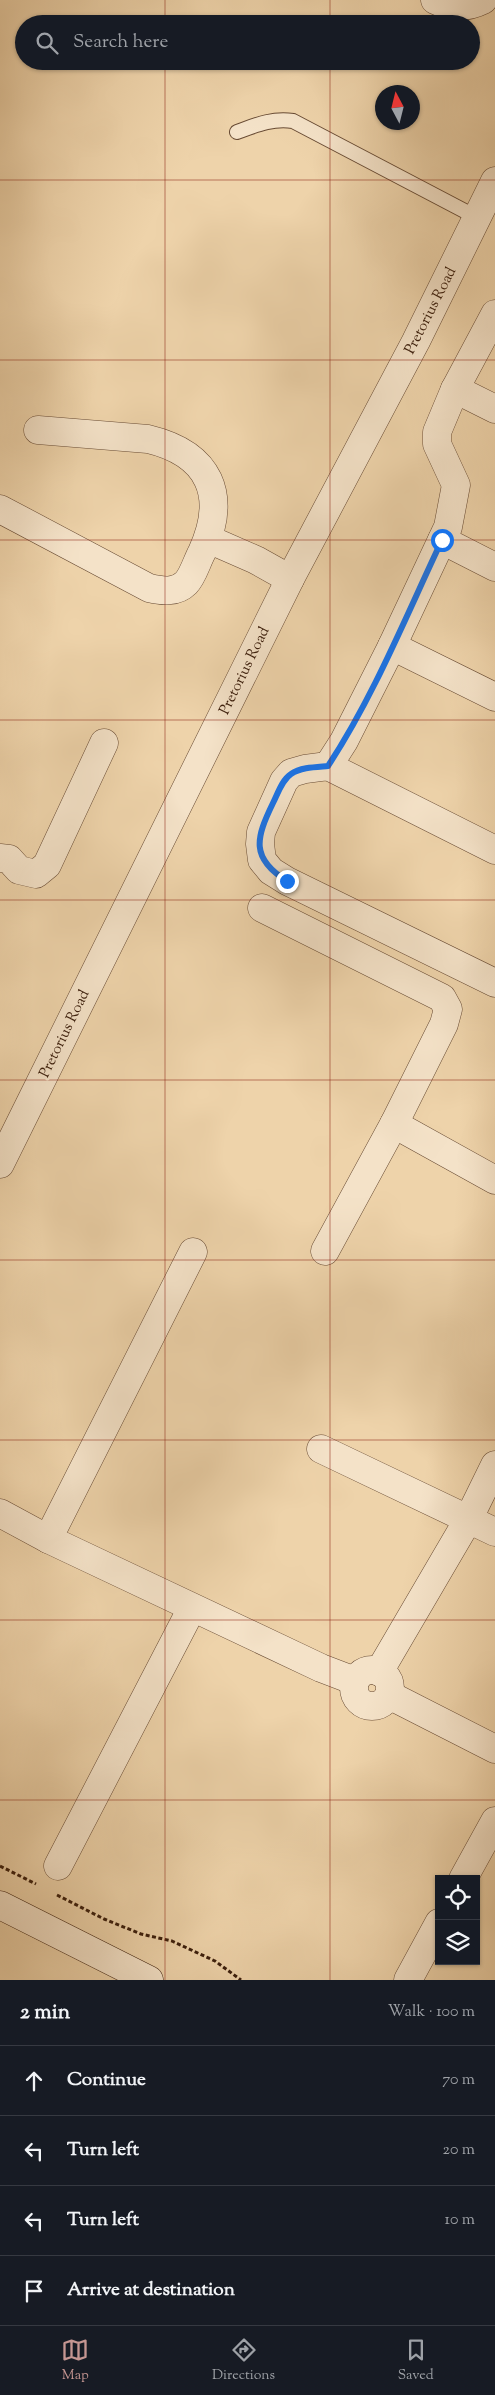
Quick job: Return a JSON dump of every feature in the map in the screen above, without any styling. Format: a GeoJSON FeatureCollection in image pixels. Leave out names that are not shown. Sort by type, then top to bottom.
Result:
{"type":"FeatureCollection","features":[{"type":"Feature","properties":{"kind":"street"},"geometry":{"type":"LineString","coordinates":[[435,0],[454,7],[470,5],[483,0]]}},
{"type":"Feature","properties":{"kind":"street","name":"Pretorius Road"},"geometry":{"type":"LineString","coordinates":[[0,1164],[290,579],[478,218],[495,181]]}},
{"type":"Feature","properties":{"kind":"street"},"geometry":{"type":"LineString","coordinates":[[328,766],[344,741],[392,646],[451,518],[456,485],[437,444],[436,437],[455,389],[495,314]]}},
{"type":"Feature","properties":{"kind":"street"},"geometry":{"type":"LineString","coordinates":[[455,389],[495,409]]}},
{"type":"Feature","properties":{"kind":"street"},"geometry":{"type":"LineString","coordinates":[[0,509],[141,584],[159,591],[172,590],[186,582],[208,539],[214,510],[208,477],[197,463],[181,451],[166,443],[148,439],[38,430]]}},
{"type":"Feature","properties":{"kind":"street"},"geometry":{"type":"LineString","coordinates":[[208,539],[256,560],[290,579]]}},
{"type":"Feature","properties":{"kind":"street"},"geometry":{"type":"LineString","coordinates":[[442,540],[495,566]]}},
{"type":"Feature","properties":{"kind":"street"},"geometry":{"type":"LineString","coordinates":[[392,646],[495,697]]}},
{"type":"Feature","properties":{"kind":"street"},"geometry":{"type":"LineString","coordinates":[[0,858],[9,859],[19,870],[36,874],[47,865],[104,743]]}},
{"type":"Feature","properties":{"kind":"street"},"geometry":{"type":"LineString","coordinates":[[495,850],[328,766],[297,770],[284,781],[261,832],[260,844],[262,860],[271,871],[287,881],[495,983]]}},
{"type":"Feature","properties":{"kind":"street"},"geometry":{"type":"LineString","coordinates":[[262,908],[442,998],[448,1013],[394,1124],[325,1250]]}},
{"type":"Feature","properties":{"kind":"street"},"geometry":{"type":"LineString","coordinates":[[394,1124],[495,1180]]}},
{"type":"Feature","properties":{"kind":"street"},"geometry":{"type":"LineString","coordinates":[[48,1539],[192,1252]]}},
{"type":"Feature","properties":{"kind":"street"},"geometry":{"type":"LineString","coordinates":[[321,1449],[495,1532]]}},
{"type":"Feature","properties":{"kind":"street"},"geometry":{"type":"LineString","coordinates":[[374,1683],[468,1520],[495,1465]]}},
{"type":"Feature","properties":{"kind":"street"},"geometry":{"type":"LineString","coordinates":[[0,1512],[48,1539],[321,1668],[374,1683],[495,1749]]}},
{"type":"Feature","properties":{"kind":"street"},"geometry":{"type":"LineString","coordinates":[[58,1866],[192,1608]]}},
{"type":"Feature","properties":{"kind":"street"},"geometry":{"type":"LineString","coordinates":[[465,1875],[495,1821]]}},
{"type":"Feature","properties":{"kind":"street"},"geometry":{"type":"LineString","coordinates":[[0,1905],[149,1980]]}},
{"type":"Feature","properties":{"kind":"street"},"geometry":{"type":"LineString","coordinates":[[408,1980],[435,1931]]}},
{"type":"Feature","properties":{"kind":"lane"},"geometry":{"type":"LineString","coordinates":[[237,132],[268,121],[281,119],[293,121],[478,218]]}},
{"type":"Feature","properties":{"kind":"path"},"geometry":{"type":"LineString","coordinates":[[0,1866],[38,1885]]}},
{"type":"Feature","properties":{"kind":"path"},"geometry":{"type":"LineString","coordinates":[[54,1894],[104,1919],[141,1934],[172,1941],[215,1961],[241,1980]]}},
{"type":"Feature","properties":{"kind":"route"},"geometry":{"type":"LineString","coordinates":[[287,881],[271,871],[262,860],[260,844],[264,821],[287,777],[297,770],[328,766],[344,741],[392,646],[442,540]]}}]}
